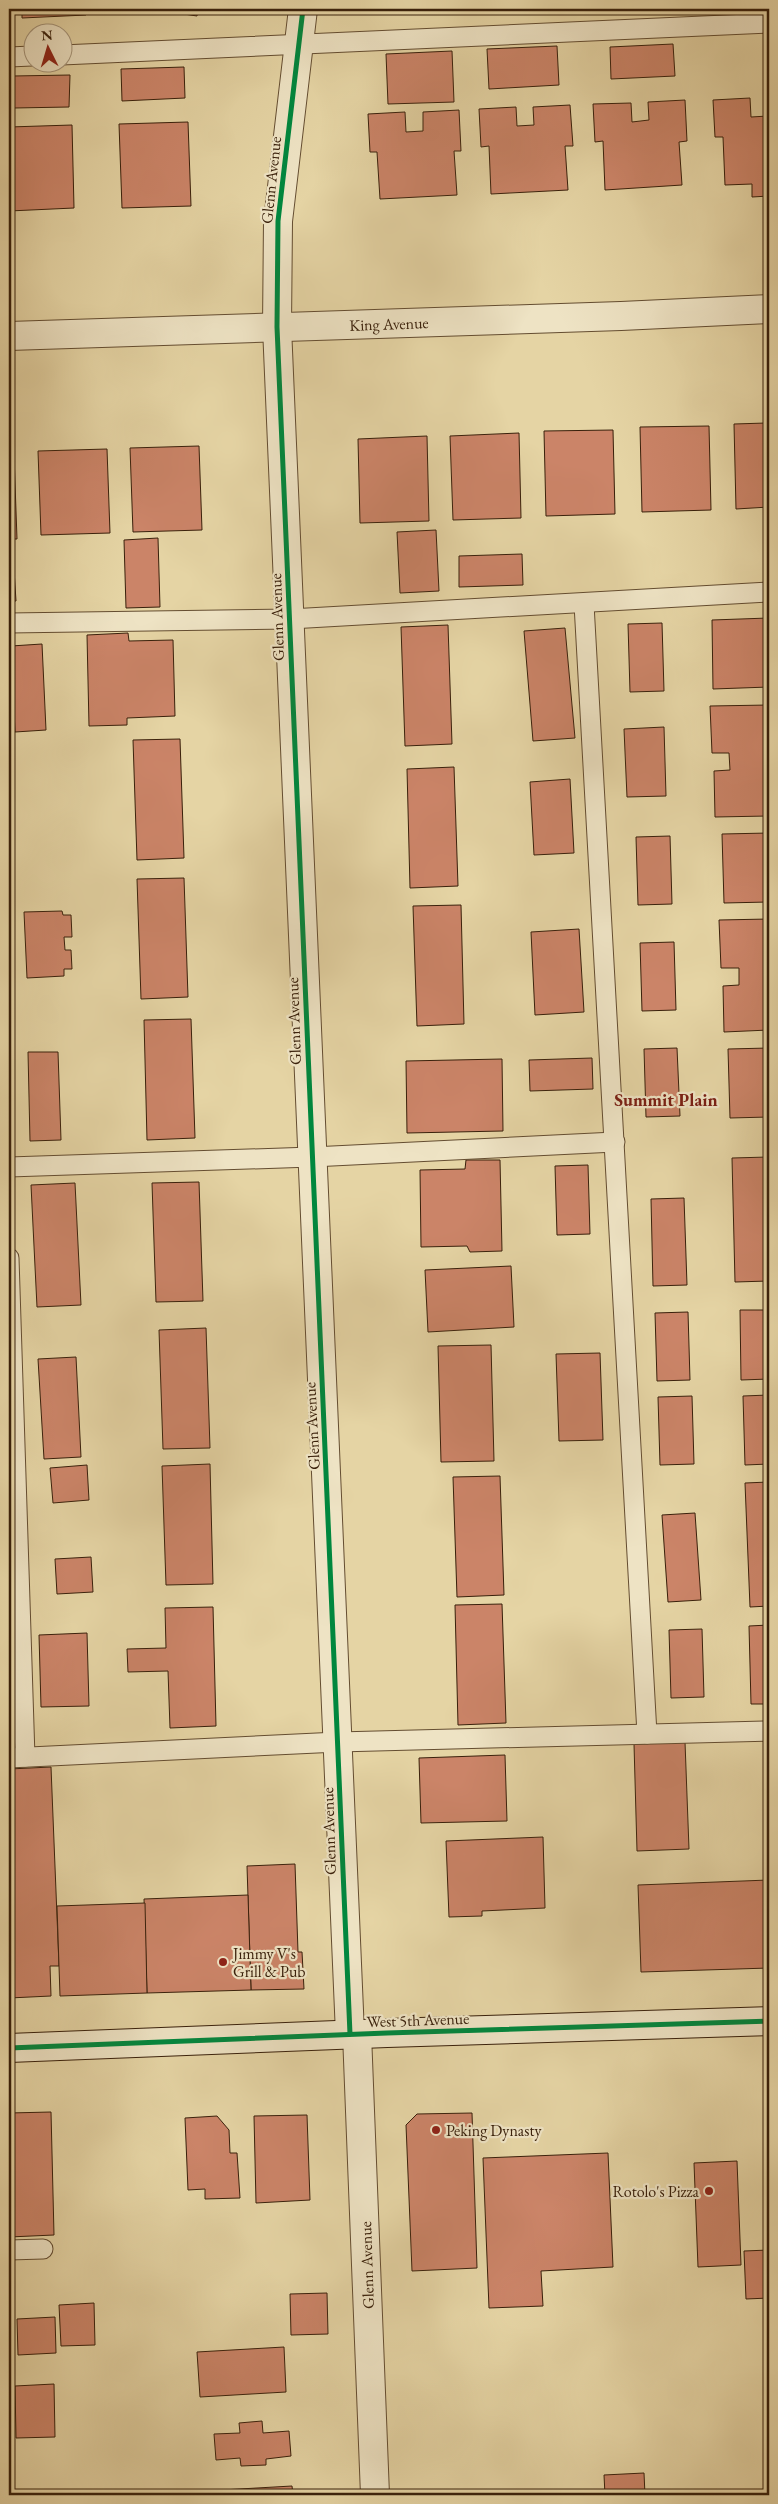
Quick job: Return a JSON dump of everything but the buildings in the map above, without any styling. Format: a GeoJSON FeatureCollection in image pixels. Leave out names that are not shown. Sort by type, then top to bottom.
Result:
{"type":"FeatureCollection","features":[{"type":"Feature","properties":{"kind":"street","name":"Glenn Avenue"},"geometry":{"type":"LineString","coordinates":[[303,9],[278,221],[277,327],[338,1742],[354,2034],[375,2495]]}},
{"type":"Feature","properties":{"kind":"street","name":"King Avenue"},"geometry":{"type":"LineString","coordinates":[[9,336],[621,316],[769,309]]}},
{"type":"Feature","properties":{"kind":"street","name":"West 5th Avenue"},"geometry":{"type":"LineString","coordinates":[[9,2048],[354,2034],[769,2021]]}},
{"type":"Feature","properties":{"kind":"lane"},"geometry":{"type":"LineString","coordinates":[[72,55],[769,24]]}},
{"type":"Feature","properties":{"kind":"lane"},"geometry":{"type":"LineString","coordinates":[[9,57],[22,56]]}},
{"type":"Feature","properties":{"kind":"lane"},"geometry":{"type":"LineString","coordinates":[[9,623],[290,619],[584,604],[769,592]]}},
{"type":"Feature","properties":{"kind":"lane"},"geometry":{"type":"LineString","coordinates":[[584,604],[647,1734]]}},
{"type":"Feature","properties":{"kind":"lane"},"geometry":{"type":"LineString","coordinates":[[9,1167],[312,1157],[615,1142]]}},
{"type":"Feature","properties":{"kind":"lane"},"geometry":{"type":"LineString","coordinates":[[9,1258],[17,1758],[338,1742],[769,1731]]}},
{"type":"Feature","properties":{"kind":"lane"},"geometry":{"type":"LineString","coordinates":[[9,2250],[43,2249]]}},
{"type":"Feature","properties":{"kind":"cycle path"},"geometry":{"type":"LineString","coordinates":[[303,9],[278,221],[277,327],[350,2034]]}},
{"type":"Feature","properties":{"kind":"cycle path"},"geometry":{"type":"LineString","coordinates":[[9,2048],[387,2033],[769,2021]]}},
{"type":"Feature","properties":{"kind":"place","name":"Jimmy V's Grill & Pub"},"geometry":{"type":"Point","coordinates":[223,1962]}},
{"type":"Feature","properties":{"kind":"place","name":"Peking Dynasty"},"geometry":{"type":"Point","coordinates":[436,2130]}},
{"type":"Feature","properties":{"kind":"place","name":"Rotolo's Pizza"},"geometry":{"type":"Point","coordinates":[709,2191]}},
{"type":"Feature","properties":{"kind":"district","name":"Summit Plain"},"geometry":{"type":"Point","coordinates":[666,1099]}}]}
